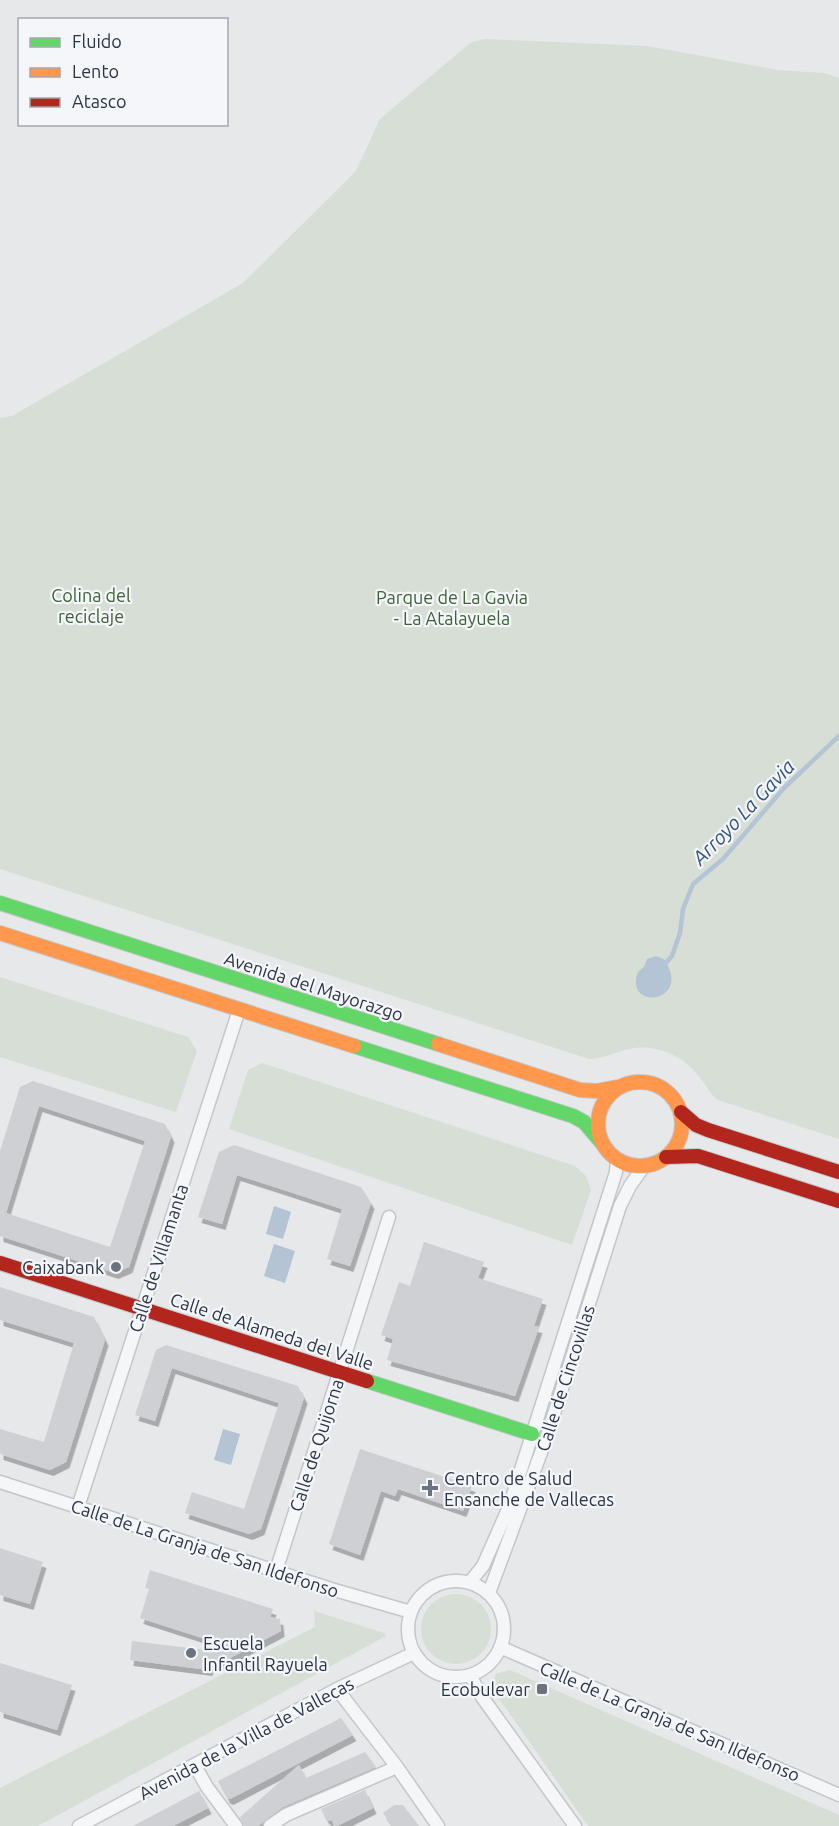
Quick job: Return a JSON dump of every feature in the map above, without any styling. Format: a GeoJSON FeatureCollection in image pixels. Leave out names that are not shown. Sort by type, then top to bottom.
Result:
{"type":"FeatureCollection","features":[{"type":"Feature","properties":{"kind":"main road","name":"Avenida del Mayorazgo"},"geometry":{"type":"LineString","coordinates":[[0,903],[580,1090],[597,1091],[618,1087]]}},
{"type":"Feature","properties":{"kind":"main road"},"geometry":{"type":"LineString","coordinates":[[0,933],[573,1116],[584,1122],[617,1160],[630,1165],[644,1166],[656,1163],[675,1148],[680,1137],[681,1113]]}},
{"type":"Feature","properties":{"kind":"main road"},"geometry":{"type":"LineString","coordinates":[[602,1143],[598,1128],[598,1113],[604,1101],[618,1087],[639,1081],[653,1083],[665,1090],[681,1113],[696,1125],[839,1173]]}},
{"type":"Feature","properties":{"kind":"main road"},"geometry":{"type":"LineString","coordinates":[[666,1157],[698,1156],[839,1201]]}},
{"type":"Feature","properties":{"kind":"main road","name":"Calle de Alameda del Valle"},"geometry":{"type":"LineString","coordinates":[[0,1263],[532,1434]]}},
{"type":"Feature","properties":{"kind":"street","name":"Calle de Villamanta"},"geometry":{"type":"LineString","coordinates":[[78,1507],[239,1010]]}},
{"type":"Feature","properties":{"kind":"street","name":"Calle de Cincovillas"},"geometry":{"type":"LineString","coordinates":[[470,1582],[483,1566],[500,1530],[616,1172],[617,1160]]}},
{"type":"Feature","properties":{"kind":"street","name":"Calle de Cincovillas"},"geometry":{"type":"LineString","coordinates":[[489,1593],[546,1439],[620,1206],[644,1166]]}},
{"type":"Feature","properties":{"kind":"street","name":"Calle de Quijorna"},"geometry":{"type":"LineString","coordinates":[[276,1571],[389,1217]]}},
{"type":"Feature","properties":{"kind":"street","name":"Calle de La Granja de San Ildefonso"},"geometry":{"type":"LineString","coordinates":[[0,1482],[411,1612]]}},
{"type":"Feature","properties":{"kind":"street"},"geometry":{"type":"LineString","coordinates":[[459,1580],[470,1582],[489,1593],[497,1603],[504,1629],[500,1647],[487,1666],[470,1675],[459,1677],[446,1676],[421,1662],[414,1653],[408,1633],[411,1612],[417,1600],[435,1586],[459,1580]]}},
{"type":"Feature","properties":{"kind":"street","name":"Calle de La Granja de San Ildefonso"},"geometry":{"type":"LineString","coordinates":[[500,1647],[839,1795]]}},
{"type":"Feature","properties":{"kind":"street","name":"Avenida de la Villa de Vallecas"},"geometry":{"type":"LineString","coordinates":[[80,1826],[98,1822],[337,1689],[414,1653]]}},
{"type":"Feature","properties":{"kind":"street"},"geometry":{"type":"LineString","coordinates":[[470,1675],[482,1697],[575,1826]]}},
{"type":"Feature","properties":{"kind":"street"},"geometry":{"type":"LineString","coordinates":[[337,1689],[397,1767],[438,1826]]}},
{"type":"Feature","properties":{"kind":"street"},"geometry":{"type":"LineString","coordinates":[[195,1766],[207,1787],[236,1826]]}},
{"type":"Feature","properties":{"kind":"street"},"geometry":{"type":"LineString","coordinates":[[270,1826],[286,1815],[397,1767]]}},
{"type":"Feature","properties":{"kind":"green space","name":"Parque de La Gavia - La Atalayuela"},"geometry":{"type":"Polygon","coordinates":[[[484,39],[647,46],[778,70],[824,73],[839,78],[839,1139],[718,1100],[687,1064],[663,1051],[635,1048],[601,1058],[589,1059],[0,869],[0,418],[12,416],[243,283],[356,171],[380,119],[470,43],[484,39]]]}},
{"type":"Feature","properties":{"kind":"green space"},"geometry":{"type":"Polygon","coordinates":[[[0,977],[188,1037],[197,1051],[176,1112],[0,1057],[0,977]]]}},
{"type":"Feature","properties":{"kind":"green space"},"geometry":{"type":"Polygon","coordinates":[[[262,1063],[575,1166],[586,1176],[591,1190],[572,1245],[229,1129],[248,1070],[262,1063]]]}},
{"type":"Feature","properties":{"kind":"green space"},"geometry":{"type":"Polygon","coordinates":[[[456,1594],[475,1600],[485,1610],[491,1629],[485,1648],[475,1658],[456,1664],[437,1658],[427,1648],[421,1629],[427,1610],[437,1600],[456,1594]]]}},
{"type":"Feature","properties":{"kind":"green space"},"geometry":{"type":"Polygon","coordinates":[[[314,1611],[384,1633],[386,1636],[38,1826],[0,1826],[0,1788],[315,1627],[314,1611]]]}},
{"type":"Feature","properties":{"kind":"green space"},"geometry":{"type":"Polygon","coordinates":[[[510,1670],[839,1815],[839,1826],[588,1826],[491,1687],[496,1674],[510,1670]]]}},
{"type":"Feature","properties":{"kind":"water"},"geometry":{"type":"Polygon","coordinates":[[[656,956],[664,959],[671,974],[670,985],[665,993],[657,997],[648,997],[640,993],[636,985],[638,972],[644,967],[647,959],[656,956]]]}},
{"type":"Feature","properties":{"kind":"water"},"geometry":{"type":"Polygon","coordinates":[[[274,1206],[291,1212],[283,1239],[266,1234],[274,1206]]]}},
{"type":"Feature","properties":{"kind":"water"},"geometry":{"type":"Polygon","coordinates":[[[274,1244],[295,1251],[285,1283],[264,1276],[274,1244]]]}},
{"type":"Feature","properties":{"kind":"water"},"geometry":{"type":"Polygon","coordinates":[[[223,1429],[240,1434],[231,1465],[214,1460],[223,1429]]]}},
{"type":"Feature","properties":{"kind":"building"},"geometry":{"type":"Polygon","coordinates":[[[33,1081],[165,1124],[171,1137],[129,1267],[115,1273],[0,1236],[0,1151],[20,1087],[33,1081]],[[39,1106],[6,1213],[110,1247],[145,1141],[39,1106]]]}},
{"type":"Feature","properties":{"kind":"building"},"geometry":{"type":"Polygon","coordinates":[[[234,1145],[361,1187],[371,1203],[350,1266],[327,1259],[342,1209],[290,1192],[237,1175],[222,1224],[198,1217],[219,1152],[234,1145]]]}},
{"type":"Feature","properties":{"kind":"building"},"geometry":{"type":"Polygon","coordinates":[[[424,1242],[484,1262],[478,1278],[543,1299],[534,1326],[539,1327],[515,1396],[387,1360],[393,1339],[381,1335],[399,1282],[410,1286],[424,1242]]]}},
{"type":"Feature","properties":{"kind":"building"},"geometry":{"type":"Polygon","coordinates":[[[0,1287],[94,1317],[105,1340],[66,1462],[50,1470],[0,1454],[0,1429],[44,1442],[74,1343],[0,1320],[0,1287]]]}},
{"type":"Feature","properties":{"kind":"building"},"geometry":{"type":"Polygon","coordinates":[[[166,1345],[298,1386],[304,1398],[261,1529],[249,1534],[185,1513],[192,1492],[244,1509],[279,1403],[172,1368],[155,1421],[135,1415],[156,1350],[166,1345]]]}},
{"type":"Feature","properties":{"kind":"building"},"geometry":{"type":"Polygon","coordinates":[[[360,1449],[472,1486],[463,1511],[398,1489],[395,1496],[381,1491],[360,1555],[329,1544],[360,1449]]]}},
{"type":"Feature","properties":{"kind":"building"},"geometry":{"type":"Polygon","coordinates":[[[0,1548],[43,1562],[30,1604],[0,1595],[0,1548]]]}},
{"type":"Feature","properties":{"kind":"building"},"geometry":{"type":"Polygon","coordinates":[[[150,1570],[273,1609],[270,1617],[280,1619],[281,1631],[219,1664],[211,1662],[209,1670],[130,1660],[132,1641],[222,1652],[224,1645],[140,1618],[149,1589],[145,1588],[150,1570]]]}},
{"type":"Feature","properties":{"kind":"building"},"geometry":{"type":"Polygon","coordinates":[[[0,1663],[72,1685],[57,1730],[0,1712],[0,1663]]]}},
{"type":"Feature","properties":{"kind":"building"},"geometry":{"type":"Polygon","coordinates":[[[341,1718],[353,1735],[230,1799],[227,1798],[218,1781],[341,1718]]]}},
{"type":"Feature","properties":{"kind":"building"},"geometry":{"type":"Polygon","coordinates":[[[365,1752],[376,1767],[283,1807],[258,1826],[244,1826],[240,1817],[299,1765],[306,1778],[365,1752]]]}},
{"type":"Feature","properties":{"kind":"building"},"geometry":{"type":"Polygon","coordinates":[[[365,1790],[373,1808],[337,1826],[334,1826],[332,1820],[326,1819],[321,1809],[365,1790]]]}},
{"type":"Feature","properties":{"kind":"building"},"geometry":{"type":"Polygon","coordinates":[[[199,1791],[208,1808],[173,1826],[133,1826],[199,1791]]]}},
{"type":"Feature","properties":{"kind":"building"},"geometry":{"type":"Polygon","coordinates":[[[394,1805],[403,1805],[419,1826],[392,1826],[383,1813],[394,1805]]]}},
{"type":"Feature","properties":{"kind":"waterway","name":"Arroyo La Gavia"},"geometry":{"type":"LineString","coordinates":[[664,965],[672,956],[680,933],[683,909],[693,884],[723,859],[784,788],[839,736]]}},
{"type":"Feature","properties":{"kind":"traffic: fast"},"geometry":{"type":"LineString","coordinates":[[0,903],[438,1044]]}},
{"type":"Feature","properties":{"kind":"traffic: fast"},"geometry":{"type":"LineString","coordinates":[[354,1046],[573,1116],[584,1122],[602,1143]]}},
{"type":"Feature","properties":{"kind":"traffic: fast"},"geometry":{"type":"LineString","coordinates":[[367,1381],[532,1434]]}},
{"type":"Feature","properties":{"kind":"traffic: slow"},"geometry":{"type":"LineString","coordinates":[[0,933],[354,1046]]}},
{"type":"Feature","properties":{"kind":"traffic: slow"},"geometry":{"type":"LineString","coordinates":[[438,1044],[580,1090],[597,1091],[618,1087]]}},
{"type":"Feature","properties":{"kind":"traffic: slow"},"geometry":{"type":"LineString","coordinates":[[640,1082],[656,1085],[670,1094],[679,1108],[682,1124],[679,1140],[670,1154],[656,1163],[640,1166],[624,1163],[610,1154],[601,1140],[598,1124],[601,1108],[610,1094],[624,1085],[640,1082]]}},
{"type":"Feature","properties":{"kind":"traffic: jam"},"geometry":{"type":"LineString","coordinates":[[681,1112],[696,1125],[708,1130],[839,1172]]}},
{"type":"Feature","properties":{"kind":"traffic: jam"},"geometry":{"type":"LineString","coordinates":[[666,1157],[698,1156],[839,1201]]}},
{"type":"Feature","properties":{"kind":"traffic: jam"},"geometry":{"type":"LineString","coordinates":[[0,1263],[367,1381]]}},
{"type":"Feature","properties":{"kind":"place","name":"Caixabank"},"geometry":{"type":"Point","coordinates":[116,1267]}},
{"type":"Feature","properties":{"kind":"place","name":"Centro de Salud Ensanche de Vallecas"},"geometry":{"type":"Point","coordinates":[430,1488]}},
{"type":"Feature","properties":{"kind":"place","name":"Escuela Infantil Rayuela"},"geometry":{"type":"Point","coordinates":[191,1653]}},
{"type":"Feature","properties":{"kind":"place","name":"Ecobulevar"},"geometry":{"type":"Point","coordinates":[542,1689]}},
{"type":"Feature","properties":{"kind":"park label","name":"Colina del reciclaje"},"geometry":{"type":"Point","coordinates":[91,605]}}]}
